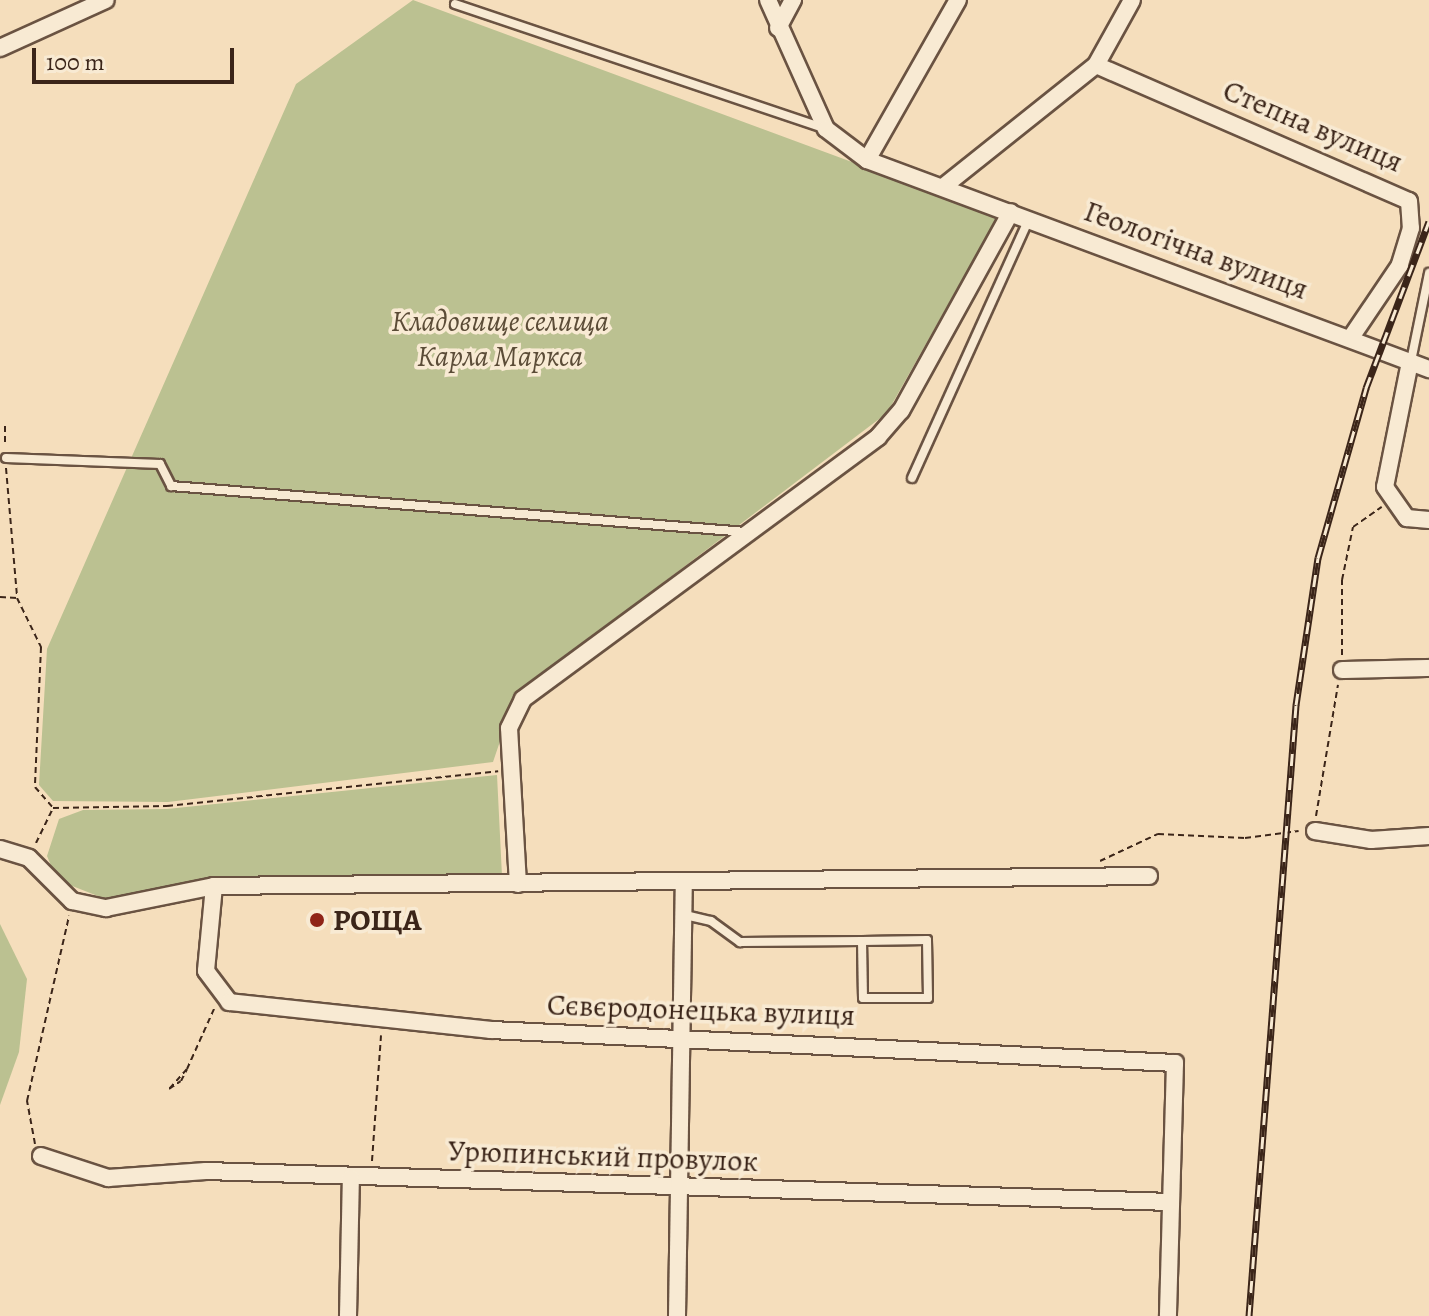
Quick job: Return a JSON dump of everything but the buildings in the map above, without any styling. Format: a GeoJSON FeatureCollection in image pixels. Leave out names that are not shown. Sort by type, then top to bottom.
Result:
{"type":"FeatureCollection","features":[{"type":"Feature","properties":{"kind":"street"},"geometry":{"type":"LineString","coordinates":[[0,48],[106,0]]}},
{"type":"Feature","properties":{"kind":"street"},"geometry":{"type":"LineString","coordinates":[[768,0],[826,129]]}},
{"type":"Feature","properties":{"kind":"street"},"geometry":{"type":"LineString","coordinates":[[778,28],[793,0]]}},
{"type":"Feature","properties":{"kind":"street"},"geometry":{"type":"LineString","coordinates":[[867,160],[958,0]]}},
{"type":"Feature","properties":{"kind":"street"},"geometry":{"type":"LineString","coordinates":[[943,187],[1096,65],[1132,0]]}},
{"type":"Feature","properties":{"kind":"street","name":"Степна вулиця"},"geometry":{"type":"LineString","coordinates":[[1096,65],[1409,201],[1411,228],[1400,265],[1352,336]]}},
{"type":"Feature","properties":{"kind":"street","name":"Геологічна вулиця"},"geometry":{"type":"LineString","coordinates":[[826,129],[867,160],[1352,336],[1429,369]]}},
{"type":"Feature","properties":{"kind":"street"},"geometry":{"type":"LineString","coordinates":[[518,884],[508,771],[509,728],[523,699],[878,437],[901,411],[1011,212]]}},
{"type":"Feature","properties":{"kind":"street"},"geometry":{"type":"LineString","coordinates":[[1410,362],[1385,487],[1407,518],[1429,520]]}},
{"type":"Feature","properties":{"kind":"street"},"geometry":{"type":"LineString","coordinates":[[1342,670],[1429,668]]}},
{"type":"Feature","properties":{"kind":"street"},"geometry":{"type":"LineString","coordinates":[[1315,831],[1371,840],[1429,836]]}},
{"type":"Feature","properties":{"kind":"street"},"geometry":{"type":"LineString","coordinates":[[0,849],[29,858],[72,901],[125,906],[214,886],[1149,876]]}},
{"type":"Feature","properties":{"kind":"street"},"geometry":{"type":"LineString","coordinates":[[677,1316],[687,1035],[684,883]]}},
{"type":"Feature","properties":{"kind":"street"},"geometry":{"type":"LineString","coordinates":[[214,886],[206,971],[224,999]]}},
{"type":"Feature","properties":{"kind":"street","name":"Сєвєродонецька вулиця"},"geometry":{"type":"LineString","coordinates":[[224,999],[382,1022],[1171,1061],[1169,1202]]}},
{"type":"Feature","properties":{"kind":"street","name":"Урюпинський провулок"},"geometry":{"type":"LineString","coordinates":[[41,1156],[108,1178],[206,1171],[1169,1202]]}},
{"type":"Feature","properties":{"kind":"street"},"geometry":{"type":"LineString","coordinates":[[348,1316],[351,1178]]}},
{"type":"Feature","properties":{"kind":"street"},"geometry":{"type":"LineString","coordinates":[[1168,1316],[1169,1202]]}},
{"type":"Feature","properties":{"kind":"lane"},"geometry":{"type":"LineString","coordinates":[[455,4],[826,129]]}},
{"type":"Feature","properties":{"kind":"lane"},"geometry":{"type":"LineString","coordinates":[[912,478],[1029,218]]}},
{"type":"Feature","properties":{"kind":"lane"},"geometry":{"type":"LineString","coordinates":[[1410,362],[1429,273]]}},
{"type":"Feature","properties":{"kind":"lane"},"geometry":{"type":"LineString","coordinates":[[6,458],[160,464],[171,486],[747,532]]}},
{"type":"Feature","properties":{"kind":"lane"},"geometry":{"type":"LineString","coordinates":[[685,915],[711,921],[730,940],[927,940],[928,998],[863,998],[862,941]]}},
{"type":"Feature","properties":{"kind":"path"},"geometry":{"type":"LineString","coordinates":[[5,426],[17,598],[41,647],[35,787],[53,808]]}},
{"type":"Feature","properties":{"kind":"path"},"geometry":{"type":"LineString","coordinates":[[0,597],[17,598]]}},
{"type":"Feature","properties":{"kind":"path"},"geometry":{"type":"LineString","coordinates":[[53,808],[167,806],[508,771]]}},
{"type":"Feature","properties":{"kind":"path"},"geometry":{"type":"LineString","coordinates":[[29,858],[53,808]]}},
{"type":"Feature","properties":{"kind":"path"},"geometry":{"type":"LineString","coordinates":[[1092,865],[1158,834],[1315,831]]}},
{"type":"Feature","properties":{"kind":"path"},"geometry":{"type":"LineString","coordinates":[[41,1156],[27,1101],[72,901]]}},
{"type":"Feature","properties":{"kind":"path"},"geometry":{"type":"LineString","coordinates":[[187,1069],[172,1078],[169,1089],[176,1088],[187,1069],[224,999]]}},
{"type":"Feature","properties":{"kind":"path"},"geometry":{"type":"LineString","coordinates":[[371,1178],[382,1022]]}},
{"type":"Feature","properties":{"kind":"green space","name":"Кладовище селища Карла Маркса"},"geometry":{"type":"Polygon","coordinates":[[[413,0],[998,216],[887,413],[516,694],[493,762],[168,802],[53,801],[39,785],[47,649],[296,84],[413,0]]]}},
{"type":"Feature","properties":{"kind":"green space"},"geometry":{"type":"Polygon","coordinates":[[[497,775],[502,876],[215,879],[108,900],[57,880],[47,856],[59,819],[83,810],[167,809],[497,775]]]}},
{"type":"Feature","properties":{"kind":"green space"},"geometry":{"type":"Polygon","coordinates":[[[0,924],[27,979],[19,1052],[0,1105],[0,924]]]}},
{"type":"Feature","properties":{"kind":"railway"},"geometry":{"type":"LineString","coordinates":[[1249,1316],[1296,705],[1318,558],[1366,388],[1429,221]]}},
{"type":"Feature","properties":{"kind":"place","name":"РОЩА"},"geometry":{"type":"Point","coordinates":[317,920]}}]}
